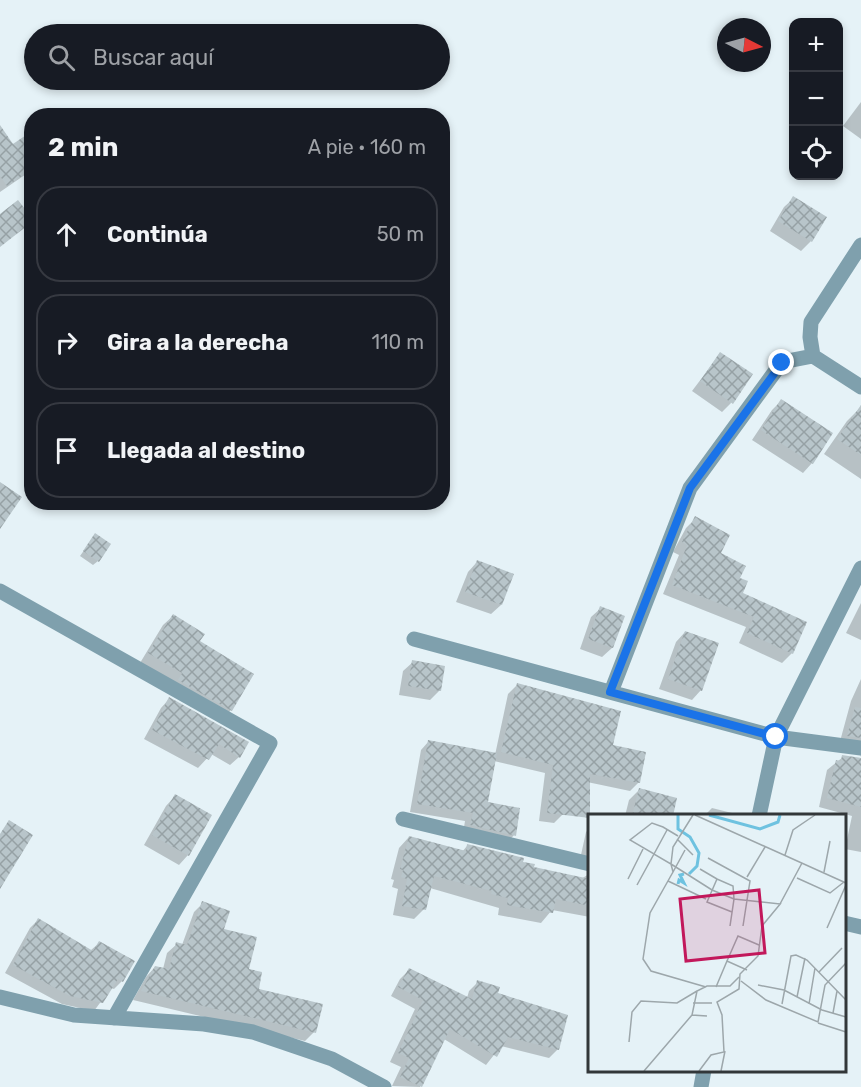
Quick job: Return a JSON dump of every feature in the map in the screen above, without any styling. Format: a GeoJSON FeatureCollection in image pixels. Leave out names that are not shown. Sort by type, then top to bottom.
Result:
{"type":"FeatureCollection","features":[{"type":"Feature","properties":{"kind":"street"},"geometry":{"type":"LineString","coordinates":[[813,356],[810,337],[811,322],[861,246]]}},
{"type":"Feature","properties":{"kind":"street"},"geometry":{"type":"LineString","coordinates":[[610,692],[690,488],[782,363],[813,356],[861,387]]}},
{"type":"Feature","properties":{"kind":"street"},"geometry":{"type":"LineString","coordinates":[[759,814],[776,737],[861,568]]}},
{"type":"Feature","properties":{"kind":"street"},"geometry":{"type":"LineString","coordinates":[[0,591],[270,743],[114,1018]]}},
{"type":"Feature","properties":{"kind":"street"},"geometry":{"type":"LineString","coordinates":[[414,639],[776,737],[861,748]]}},
{"type":"Feature","properties":{"kind":"street"},"geometry":{"type":"LineString","coordinates":[[403,819],[588,864]]}},
{"type":"Feature","properties":{"kind":"street"},"geometry":{"type":"LineString","coordinates":[[846,923],[861,927]]}},
{"type":"Feature","properties":{"kind":"street"},"geometry":{"type":"LineString","coordinates":[[0,997],[46,1010],[114,1018],[204,1024],[252,1032],[332,1059],[384,1087]]}},
{"type":"Feature","properties":{"kind":"street"},"geometry":{"type":"LineString","coordinates":[[700,1087],[704,1072]]}},
{"type":"Feature","properties":{"kind":"building"},"geometry":{"type":"Polygon","coordinates":[[[0,125],[13,144],[24,136],[24,174],[7,186],[0,176],[0,125]]]}},
{"type":"Feature","properties":{"kind":"building"},"geometry":{"type":"Polygon","coordinates":[[[793,196],[827,217],[812,242],[778,221],[793,196]]]}},
{"type":"Feature","properties":{"kind":"building"},"geometry":{"type":"Polygon","coordinates":[[[18,200],[24,208],[24,228],[0,247],[0,214],[18,200]]]}},
{"type":"Feature","properties":{"kind":"building"},"geometry":{"type":"Polygon","coordinates":[[[720,352],[753,374],[733,404],[700,381],[720,352]]]}},
{"type":"Feature","properties":{"kind":"building"},"geometry":{"type":"Polygon","coordinates":[[[781,399],[833,433],[813,464],[761,430],[781,399]]]}},
{"type":"Feature","properties":{"kind":"building"},"geometry":{"type":"Polygon","coordinates":[[[861,405],[861,455],[837,439],[861,405]]]}},
{"type":"Feature","properties":{"kind":"building"},"geometry":{"type":"Polygon","coordinates":[[[0,482],[22,497],[0,529],[0,482]]]}},
{"type":"Feature","properties":{"kind":"building"},"geometry":{"type":"Polygon","coordinates":[[[695,516],[730,535],[721,553],[746,566],[740,578],[748,581],[743,593],[807,622],[793,654],[747,633],[754,617],[672,585],[687,545],[682,542],[695,516]]]}},
{"type":"Feature","properties":{"kind":"building"},"geometry":{"type":"Polygon","coordinates":[[[95,533],[111,544],[99,562],[83,551],[95,533]]]}},
{"type":"Feature","properties":{"kind":"building"},"geometry":{"type":"Polygon","coordinates":[[[477,560],[514,574],[502,605],[465,592],[477,560]]]}},
{"type":"Feature","properties":{"kind":"building"},"geometry":{"type":"Polygon","coordinates":[[[600,606],[625,616],[613,648],[588,639],[600,606]]]}},
{"type":"Feature","properties":{"kind":"building"},"geometry":{"type":"Polygon","coordinates":[[[173,614],[205,634],[200,641],[254,674],[232,711],[178,680],[182,673],[148,653],[173,614]]]}},
{"type":"Feature","properties":{"kind":"building"},"geometry":{"type":"Polygon","coordinates":[[[685,631],[719,643],[702,691],[668,679],[685,631]]]}},
{"type":"Feature","properties":{"kind":"building"},"geometry":{"type":"Polygon","coordinates":[[[412,660],[445,666],[441,691],[408,686],[412,660]]]}},
{"type":"Feature","properties":{"kind":"building"},"geometry":{"type":"Polygon","coordinates":[[[517,683],[621,711],[613,745],[646,752],[640,783],[590,774],[590,814],[588,818],[547,813],[553,765],[501,752],[517,683]]]}},
{"type":"Feature","properties":{"kind":"building"},"geometry":{"type":"Polygon","coordinates":[[[169,697],[249,742],[240,758],[219,744],[209,760],[152,730],[169,697]]]}},
{"type":"Feature","properties":{"kind":"building"},"geometry":{"type":"Polygon","coordinates":[[[855,707],[861,708],[861,738],[847,736],[855,707]]]}},
{"type":"Feature","properties":{"kind":"building"},"geometry":{"type":"Polygon","coordinates":[[[428,740],[497,753],[488,802],[520,808],[516,836],[470,825],[473,813],[417,804],[428,740]]]}},
{"type":"Feature","properties":{"kind":"building"},"geometry":{"type":"Polygon","coordinates":[[[842,755],[861,758],[861,807],[827,798],[836,760],[841,761],[842,755]]]}},
{"type":"Feature","properties":{"kind":"building"},"geometry":{"type":"Polygon","coordinates":[[[639,788],[677,798],[673,814],[632,814],[639,788]]]}},
{"type":"Feature","properties":{"kind":"building"},"geometry":{"type":"Polygon","coordinates":[[[175,794],[212,815],[189,856],[152,835],[175,794]]]}},
{"type":"Feature","properties":{"kind":"building"},"geometry":{"type":"Polygon","coordinates":[[[9,820],[33,835],[0,889],[0,834],[9,820]]]}},
{"type":"Feature","properties":{"kind":"building"},"geometry":{"type":"Polygon","coordinates":[[[409,836],[466,851],[467,844],[524,858],[523,862],[535,864],[534,867],[588,879],[588,906],[556,899],[553,913],[507,905],[508,898],[491,894],[492,891],[434,876],[426,910],[402,906],[407,879],[401,877],[403,870],[400,869],[409,836]]]}},
{"type":"Feature","properties":{"kind":"building"},"geometry":{"type":"Polygon","coordinates":[[[202,901],[230,911],[224,929],[257,937],[249,969],[262,972],[259,989],[323,1004],[316,1033],[141,991],[155,966],[169,969],[176,942],[187,945],[202,901]]]}},
{"type":"Feature","properties":{"kind":"building"},"geometry":{"type":"Polygon","coordinates":[[[38,918],[93,951],[99,941],[135,961],[123,982],[118,979],[103,1003],[70,996],[13,965],[38,918]]]}},
{"type":"Feature","properties":{"kind":"building"},"geometry":{"type":"Polygon","coordinates":[[[409,968],[472,999],[477,980],[500,987],[498,993],[568,1015],[559,1050],[508,1037],[497,1057],[450,1029],[422,1087],[400,1077],[409,1058],[398,1053],[423,1000],[398,987],[409,968]]]}},
{"type":"Feature","properties":{"kind":"route"},"geometry":{"type":"LineString","coordinates":[[776,737],[610,692],[690,488],[782,363]]}}]}
